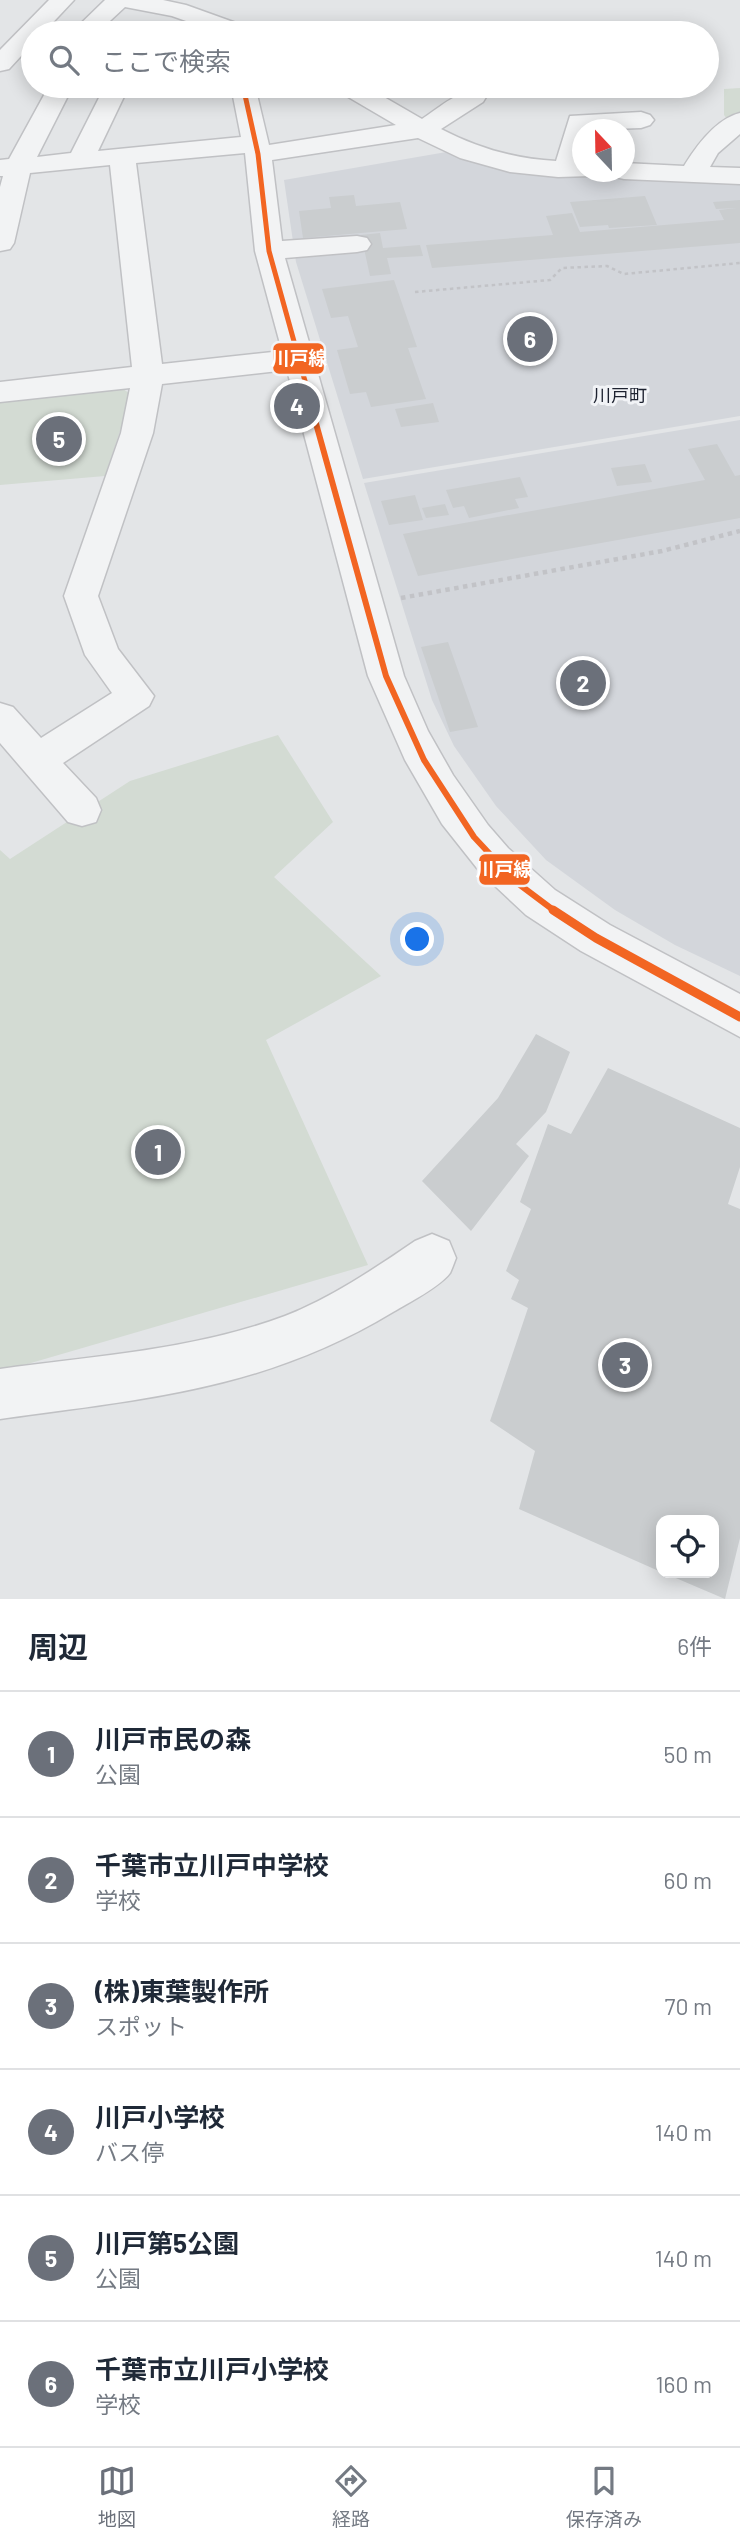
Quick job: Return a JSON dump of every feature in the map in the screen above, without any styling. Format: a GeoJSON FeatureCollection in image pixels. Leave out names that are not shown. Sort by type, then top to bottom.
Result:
{"type":"FeatureCollection","features":[{"type":"Feature","properties":{"kind":"street"},"geometry":{"type":"LineString","coordinates":[[42,21],[62,0]]}},
{"type":"Feature","properties":{"kind":"street"},"geometry":{"type":"LineString","coordinates":[[96,21],[119,0]]}},
{"type":"Feature","properties":{"kind":"street"},"geometry":{"type":"LineString","coordinates":[[127,0],[178,10],[205,21]]}},
{"type":"Feature","properties":{"kind":"street"},"geometry":{"type":"LineString","coordinates":[[0,64],[21,42]]}},
{"type":"Feature","properties":{"kind":"street"},"geometry":{"type":"LineString","coordinates":[[0,243],[9,168],[53,98]]}},
{"type":"Feature","properties":{"kind":"street"},"geometry":{"type":"LineString","coordinates":[[80,161],[111,98]]}},
{"type":"Feature","properties":{"kind":"street"},"geometry":{"type":"LineString","coordinates":[[246,98],[257,149],[269,251],[386,676],[406,727],[450,804],[479,842],[517,882],[590,933],[740,1017]]}},
{"type":"Feature","properties":{"kind":"street"},"geometry":{"type":"LineString","coordinates":[[368,98],[484,158],[508,164],[572,169]]}},
{"type":"Feature","properties":{"kind":"street"},"geometry":{"type":"LineString","coordinates":[[9,168],[122,156],[257,149],[424,129],[472,98]]}},
{"type":"Feature","properties":{"kind":"street"},"geometry":{"type":"LineString","coordinates":[[635,120],[641,120]]}},
{"type":"Feature","properties":{"kind":"street"},"geometry":{"type":"LineString","coordinates":[[693,173],[708,148],[740,121]]}},
{"type":"Feature","properties":{"kind":"street"},"geometry":{"type":"LineString","coordinates":[[38,760],[136,696],[103,655],[81,596],[137,433],[148,376],[122,156]]}},
{"type":"Feature","properties":{"kind":"street"},"geometry":{"type":"LineString","coordinates":[[635,171],[740,176]]}},
{"type":"Feature","properties":{"kind":"street"},"geometry":{"type":"LineString","coordinates":[[269,251],[358,244]]}},
{"type":"Feature","properties":{"kind":"street"},"geometry":{"type":"LineString","coordinates":[[0,392],[298,359]]}},
{"type":"Feature","properties":{"kind":"street"},"geometry":{"type":"LineString","coordinates":[[0,718],[82,810]]}},
{"type":"Feature","properties":{"kind":"street"},"geometry":{"type":"LineString","coordinates":[[0,1394],[233,1357],[317,1327],[382,1294],[432,1258]]}},
{"type":"Feature","properties":{"kind":"path"},"geometry":{"type":"LineString","coordinates":[[415,292],[550,280],[562,268],[607,266],[624,274],[740,264]]}},
{"type":"Feature","properties":{"kind":"path"},"geometry":{"type":"LineString","coordinates":[[390,600],[662,551],[740,531]]}},
{"type":"Feature","properties":{"kind":"shaded area"},"geometry":{"type":"Polygon","coordinates":[[[740,88],[740,136],[724,115],[724,89],[740,88]]]}},
{"type":"Feature","properties":{"kind":"shaded area"},"geometry":{"type":"Polygon","coordinates":[[[458,150],[539,172],[572,173],[572,182],[635,182],[635,175],[740,178],[740,416],[363,479],[296,262],[284,180],[458,150]]]}},
{"type":"Feature","properties":{"kind":"shaded area"},"geometry":{"type":"Polygon","coordinates":[[[120,387],[132,395],[105,476],[0,485],[0,402],[120,387]]]}},
{"type":"Feature","properties":{"kind":"shaded area"},"geometry":{"type":"Polygon","coordinates":[[[740,420],[740,976],[675,945],[615,910],[546,860],[496,806],[454,746],[432,700],[364,483],[740,420]]]}},
{"type":"Feature","properties":{"kind":"shaded area"},"geometry":{"type":"Polygon","coordinates":[[[278,735],[333,822],[274,877],[381,976],[266,1040],[368,1265],[0,1372],[0,850],[10,859],[130,781],[278,735]]]}},
{"type":"Feature","properties":{"kind":"building"},"geometry":{"type":"Polygon","coordinates":[[[354,195],[356,206],[400,202],[407,229],[303,238],[299,211],[331,208],[329,197],[354,195]]]}},
{"type":"Feature","properties":{"kind":"building"},"geometry":{"type":"Polygon","coordinates":[[[645,196],[657,225],[580,227],[570,202],[645,196]]]}},
{"type":"Feature","properties":{"kind":"building"},"geometry":{"type":"Polygon","coordinates":[[[740,200],[740,243],[432,268],[426,245],[553,235],[546,216],[572,213],[580,232],[724,220],[719,210],[737,208],[716,209],[713,202],[740,200]]]}},
{"type":"Feature","properties":{"kind":"building"},"geometry":{"type":"Polygon","coordinates":[[[380,233],[383,248],[420,245],[423,256],[387,258],[391,274],[370,276],[361,235],[380,233]]]}},
{"type":"Feature","properties":{"kind":"building"},"geometry":{"type":"Polygon","coordinates":[[[394,280],[417,347],[408,348],[426,399],[371,407],[366,392],[350,394],[337,350],[358,347],[348,316],[331,318],[322,289],[394,280]]]}},
{"type":"Feature","properties":{"kind":"building"},"geometry":{"type":"Polygon","coordinates":[[[433,403],[439,422],[401,427],[395,409],[433,403]]]}},
{"type":"Feature","properties":{"kind":"building"},"geometry":{"type":"Polygon","coordinates":[[[717,444],[735,476],[740,475],[740,518],[418,576],[403,534],[705,480],[688,449],[717,444]]]}},
{"type":"Feature","properties":{"kind":"building"},"geometry":{"type":"Polygon","coordinates":[[[645,464],[652,482],[617,486],[611,468],[645,464]]]}},
{"type":"Feature","properties":{"kind":"building"},"geometry":{"type":"Polygon","coordinates":[[[520,477],[528,497],[515,499],[519,508],[469,518],[464,506],[453,508],[446,490],[520,477]]]}},
{"type":"Feature","properties":{"kind":"building"},"geometry":{"type":"Polygon","coordinates":[[[415,495],[423,520],[389,525],[381,501],[415,495]]]}},
{"type":"Feature","properties":{"kind":"building"},"geometry":{"type":"Polygon","coordinates":[[[445,504],[449,515],[426,518],[422,508],[445,504]]]}},
{"type":"Feature","properties":{"kind":"building"},"geometry":{"type":"Polygon","coordinates":[[[448,642],[478,727],[450,732],[421,647],[448,642]]]}},
{"type":"Feature","properties":{"kind":"building"},"geometry":{"type":"Polygon","coordinates":[[[536,1034],[570,1052],[546,1112],[516,1144],[529,1156],[471,1231],[422,1181],[498,1098],[536,1034]]]}},
{"type":"Feature","properties":{"kind":"building"},"geometry":{"type":"Polygon","coordinates":[[[608,1068],[740,1128],[740,1167],[728,1204],[740,1209],[740,1538],[725,1599],[676,1578],[719,1578],[719,1515],[656,1515],[656,1570],[519,1509],[535,1451],[490,1421],[528,1308],[511,1299],[519,1280],[506,1271],[531,1209],[520,1202],[548,1124],[571,1134],[608,1068]]]}},
{"type":"Feature","properties":{"kind":"transit line","name":"川戸線"},"geometry":{"type":"LineString","coordinates":[[246,98],[258,154],[269,251],[386,676],[424,760],[474,837],[516,882],[596,938],[740,1017]]}},
{"type":"Feature","properties":{"kind":"place","name":"千葉市立川戸小学校"},"geometry":{"type":"Point","coordinates":[530,339]}},
{"type":"Feature","properties":{"kind":"place","name":"川戸小学校"},"geometry":{"type":"Point","coordinates":[297,406]}},
{"type":"Feature","properties":{"kind":"place","name":"川戸第5公園"},"geometry":{"type":"Point","coordinates":[59,439]}},
{"type":"Feature","properties":{"kind":"place","name":"千葉市立川戸中学校"},"geometry":{"type":"Point","coordinates":[583,683]}},
{"type":"Feature","properties":{"kind":"place","name":"川戸市民の森"},"geometry":{"type":"Point","coordinates":[158,1152]}},
{"type":"Feature","properties":{"kind":"place","name":"(株)東葉製作所"},"geometry":{"type":"Point","coordinates":[625,1365]}},
{"type":"Feature","properties":{"kind":"district","name":"川戸町"},"geometry":{"type":"Point","coordinates":[620,396]}}]}
